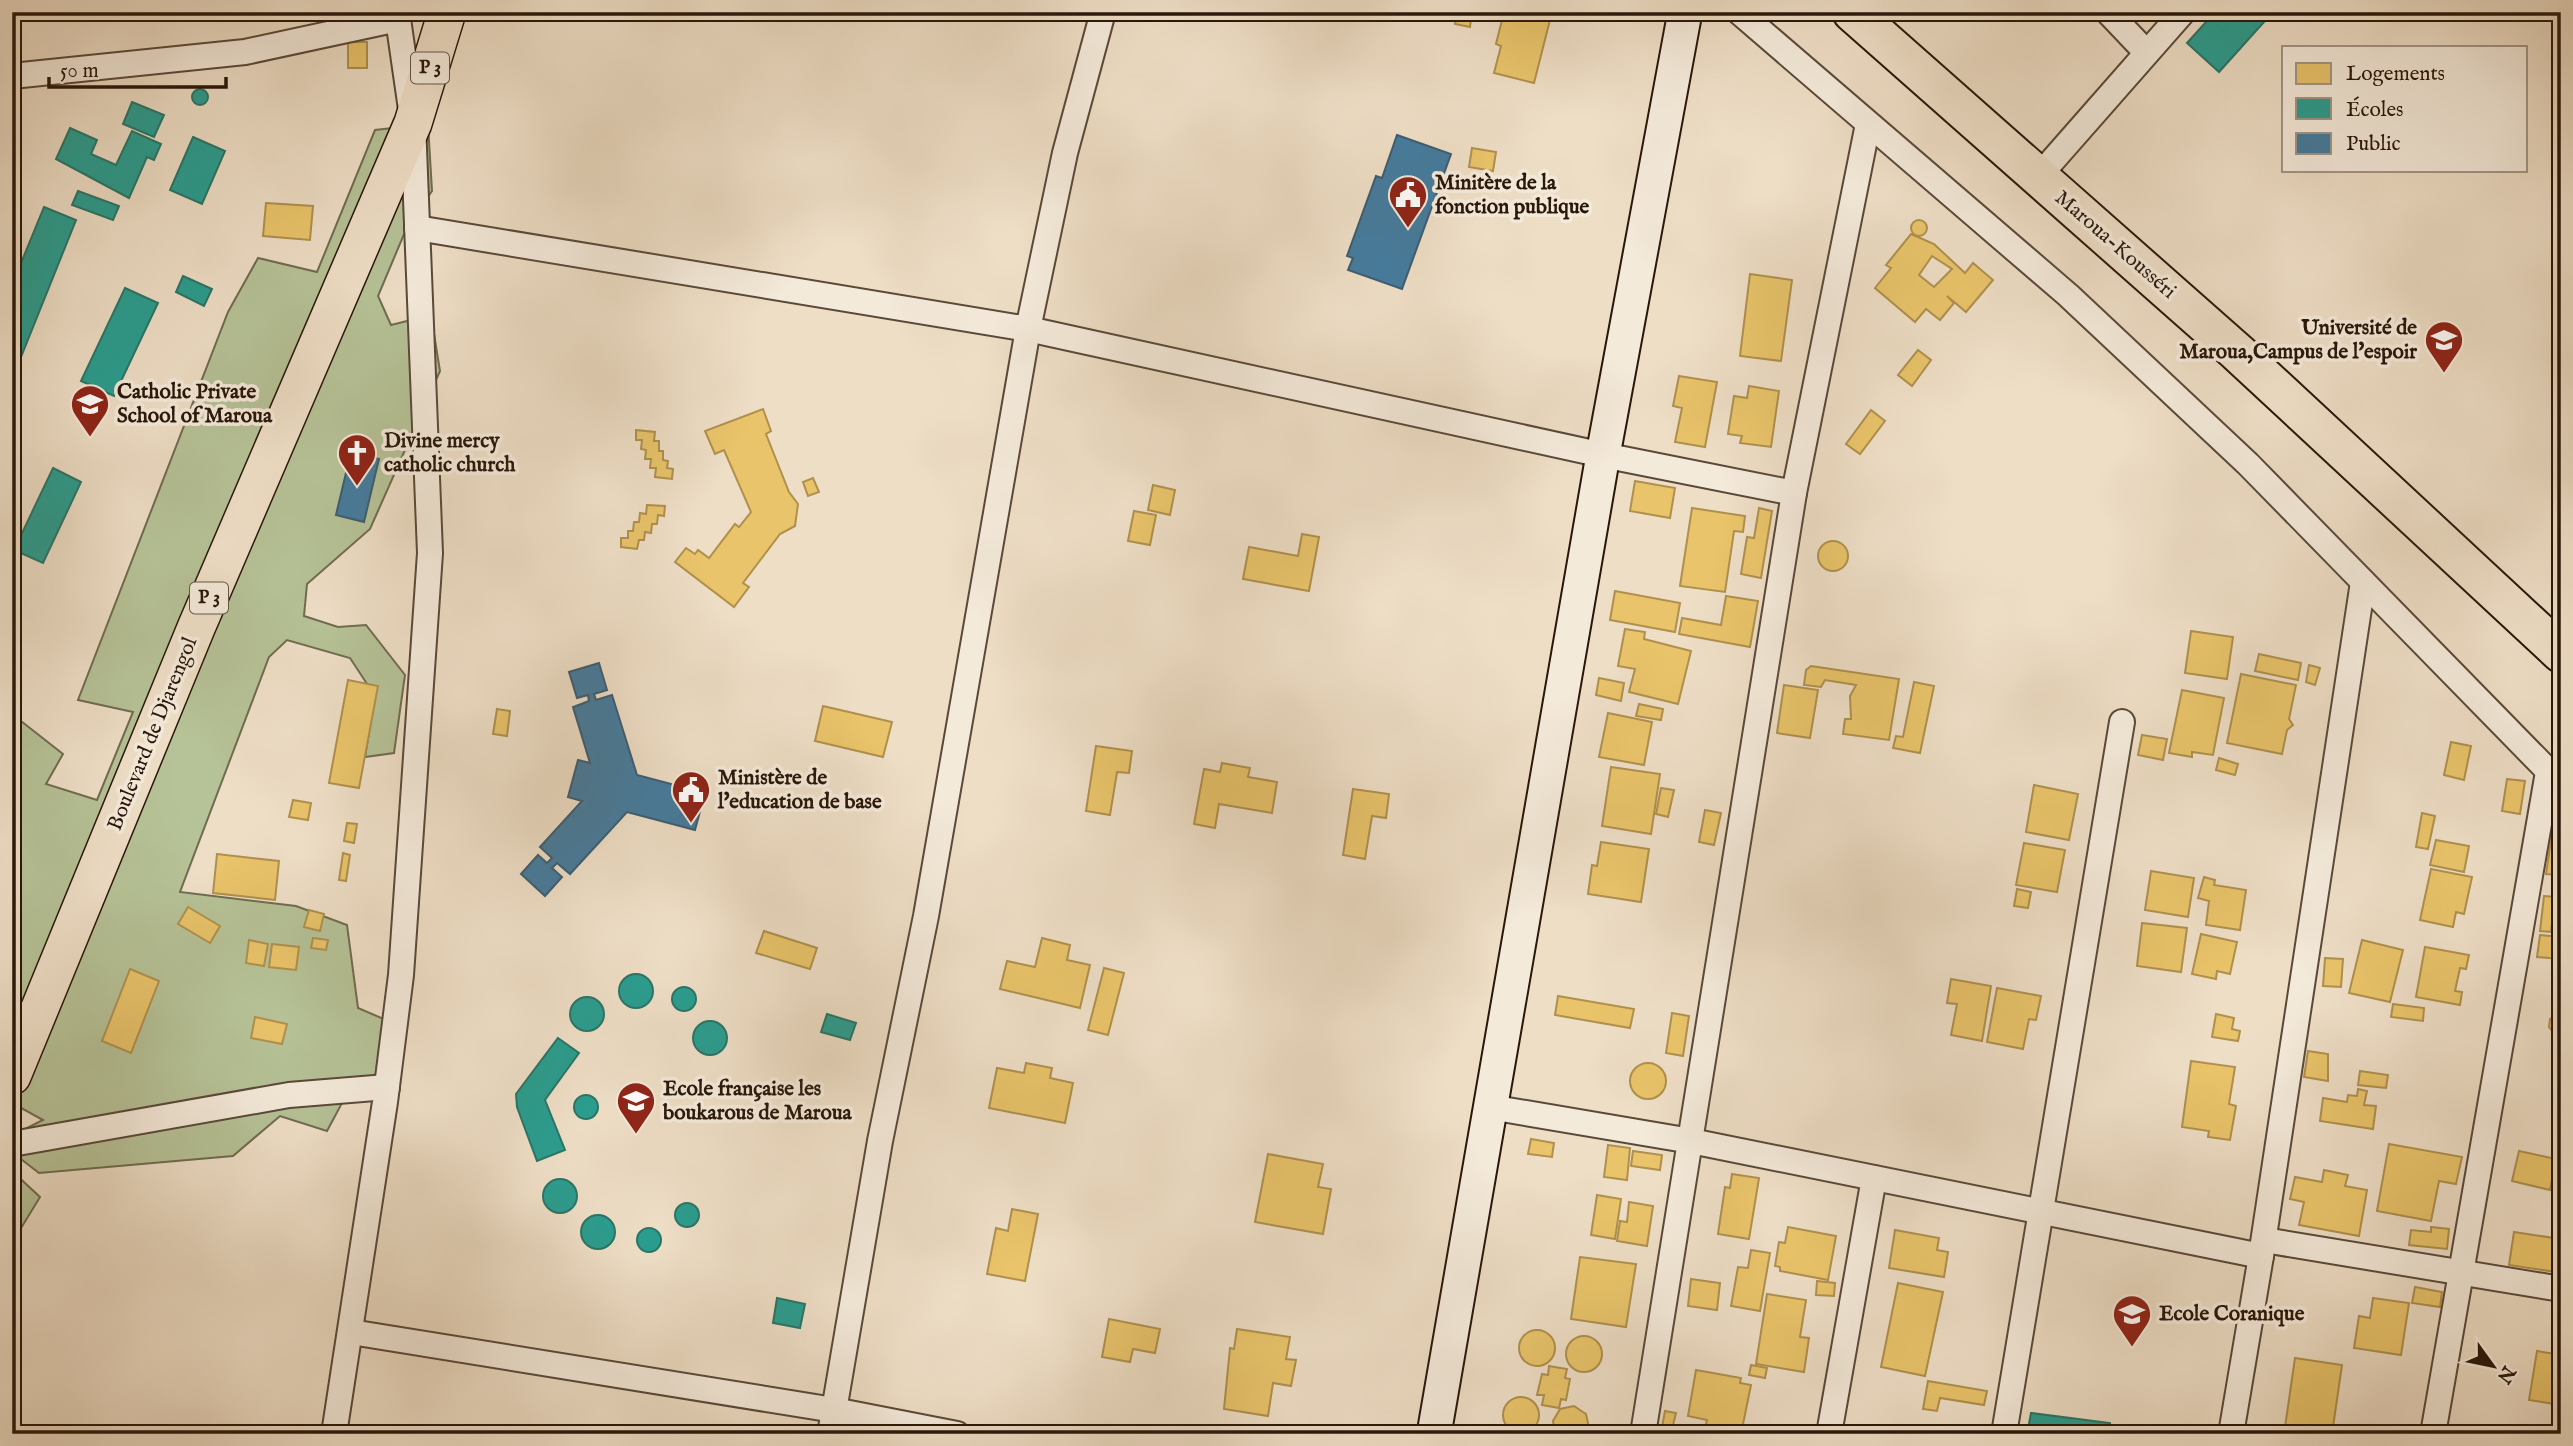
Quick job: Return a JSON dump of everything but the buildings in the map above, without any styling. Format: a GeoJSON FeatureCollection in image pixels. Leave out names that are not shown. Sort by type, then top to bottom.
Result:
{"type":"FeatureCollection","features":[{"type":"Feature","properties":{"kind":"highway","name":"Maroua-Kousséri"},"geometry":{"type":"LineString","coordinates":[[1852,12],[2236,352],[2561,653]]}},
{"type":"Feature","properties":{"kind":"main road","name":"P 3"},"geometry":{"type":"LineString","coordinates":[[413,123],[447,12]]}},
{"type":"Feature","properties":{"kind":"main road","name":"Boulevard de Djarengol"},"geometry":{"type":"LineString","coordinates":[[12,1076],[196,628],[413,123]]}},
{"type":"Feature","properties":{"kind":"street"},"geometry":{"type":"LineString","coordinates":[[832,1422],[880,1141],[926,916],[1028,329],[1065,153],[1103,12]]}},
{"type":"Feature","properties":{"kind":"street"},"geometry":{"type":"LineString","coordinates":[[1434,1434],[1603,455],[1685,12]]}},
{"type":"Feature","properties":{"kind":"street"},"geometry":{"type":"LineString","coordinates":[[1739,12],[2068,295],[2248,464],[2554,778],[2459,1271],[2433,1434]]}},
{"type":"Feature","properties":{"kind":"street"},"geometry":{"type":"LineString","coordinates":[[2108,12],[2146,52]]}},
{"type":"Feature","properties":{"kind":"street"},"geometry":{"type":"LineString","coordinates":[[2038,177],[2183,12]]}},
{"type":"Feature","properties":{"kind":"street"},"geometry":{"type":"LineString","coordinates":[[12,76],[245,52],[397,16],[413,123],[430,553],[401,975],[387,1087],[334,1434]]}},
{"type":"Feature","properties":{"kind":"street"},"geometry":{"type":"LineString","coordinates":[[1643,1434],[1794,493],[1868,124]]}},
{"type":"Feature","properties":{"kind":"street"},"geometry":{"type":"LineString","coordinates":[[417,228],[1028,329],[1603,455],[1794,493]]}},
{"type":"Feature","properties":{"kind":"street"},"geometry":{"type":"LineString","coordinates":[[2231,1434],[2262,1248],[2362,582]]}},
{"type":"Feature","properties":{"kind":"street"},"geometry":{"type":"LineString","coordinates":[[2004,1434],[2122,722]]}},
{"type":"Feature","properties":{"kind":"street"},"geometry":{"type":"LineString","coordinates":[[12,1144],[289,1095],[387,1087]]}},
{"type":"Feature","properties":{"kind":"street"},"geometry":{"type":"LineString","coordinates":[[1490,1107],[1691,1142],[2039,1213],[2262,1248],[2459,1271],[2561,1289]]}},
{"type":"Feature","properties":{"kind":"street"},"geometry":{"type":"LineString","coordinates":[[1829,1434],[1874,1178]]}},
{"type":"Feature","properties":{"kind":"street"},"geometry":{"type":"LineString","coordinates":[[351,1332],[832,1422],[957,1434]]}},
{"type":"Feature","properties":{"kind":"green space"},"geometry":{"type":"Polygon","coordinates":[[[428,124],[432,191],[407,227],[378,296],[391,325],[431,315],[440,371],[370,529],[307,584],[304,616],[338,627],[366,625],[405,675],[394,753],[365,757],[375,696],[350,658],[287,640],[269,657],[180,892],[296,906],[347,925],[358,1008],[386,1020],[378,1076],[350,1088],[327,1131],[280,1116],[233,1156],[39,1173],[17,1156],[13,1135],[43,1120],[12,1103],[12,714],[63,754],[46,784],[97,800],[133,712],[78,700],[228,312],[258,258],[317,272],[375,130],[428,124]]]}},
{"type":"Feature","properties":{"kind":"green space"},"geometry":{"type":"Polygon","coordinates":[[[12,1171],[40,1197],[12,1243],[12,1171]]]}},
{"type":"Feature","properties":{"kind":"place","name":"Minitère de la fonction publique"},"geometry":{"type":"Point","coordinates":[1408,229]}},
{"type":"Feature","properties":{"kind":"place","name":"Université de Maroua,Campus de l'espoir"},"geometry":{"type":"Point","coordinates":[2444,374]}},
{"type":"Feature","properties":{"kind":"place","name":"Catholic Private School of Maroua"},"geometry":{"type":"Point","coordinates":[90,438]}},
{"type":"Feature","properties":{"kind":"place","name":"Divine mercy catholic church"},"geometry":{"type":"Point","coordinates":[357,487]}},
{"type":"Feature","properties":{"kind":"place","name":"Ministère de l'education de base"},"geometry":{"type":"Point","coordinates":[691,824]}},
{"type":"Feature","properties":{"kind":"place","name":"Ecole française les boukarous de Maroua"},"geometry":{"type":"Point","coordinates":[636,1135]}},
{"type":"Feature","properties":{"kind":"place","name":"Ecole Coranique"},"geometry":{"type":"Point","coordinates":[2132,1348]}}]}
